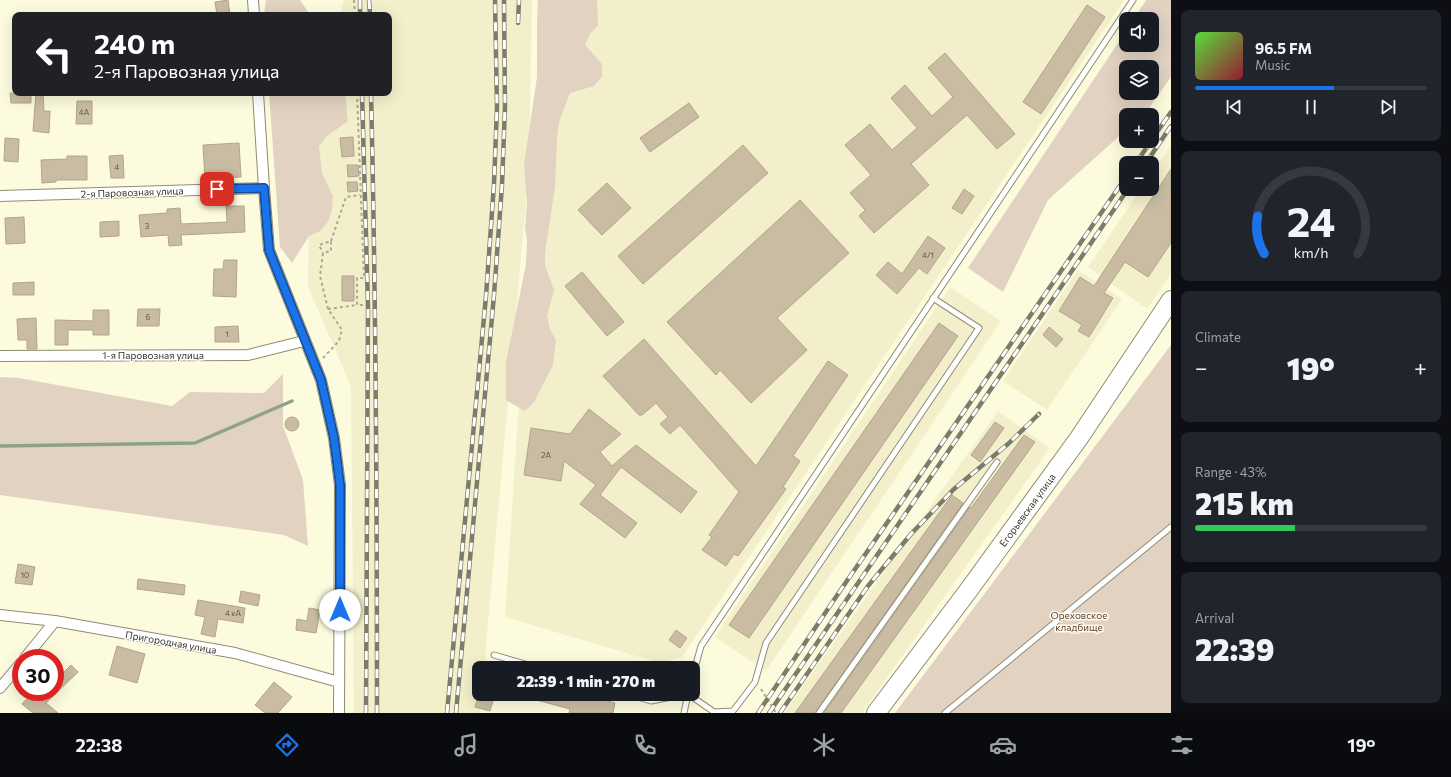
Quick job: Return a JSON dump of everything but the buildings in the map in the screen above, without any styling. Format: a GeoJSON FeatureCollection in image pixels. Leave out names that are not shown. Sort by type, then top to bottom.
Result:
{"type":"FeatureCollection","features":[{"type":"Feature","properties":{"kind":"highway","name":"Егорьевская улица"},"geometry":{"type":"LineString","coordinates":[[876,713],[968,591],[1079,438],[1171,300]]}},
{"type":"Feature","properties":{"kind":"street"},"geometry":{"type":"LineString","coordinates":[[253,0],[254,12]]}},
{"type":"Feature","properties":{"kind":"street"},"geometry":{"type":"LineString","coordinates":[[258,96],[269,250],[304,341],[321,380],[334,438],[340,485],[339,713]]}},
{"type":"Feature","properties":{"kind":"street","name":"2-я Паровозная улица"},"geometry":{"type":"LineString","coordinates":[[0,196],[264,188]]}},
{"type":"Feature","properties":{"kind":"street","name":"1-я Паровозная улица"},"geometry":{"type":"LineString","coordinates":[[0,356],[248,355],[304,341]]}},
{"type":"Feature","properties":{"kind":"street","name":"Пригородная улица"},"geometry":{"type":"LineString","coordinates":[[0,615],[55,621],[235,653],[339,682]]}},
{"type":"Feature","properties":{"kind":"street"},"geometry":{"type":"LineString","coordinates":[[32,649],[55,621]]}},
{"type":"Feature","properties":{"kind":"street"},"geometry":{"type":"LineString","coordinates":[[0,688],[12,674]]}},
{"type":"Feature","properties":{"kind":"lane"},"geometry":{"type":"LineString","coordinates":[[697,661],[701,646],[1133,0]]}},
{"type":"Feature","properties":{"kind":"lane"},"geometry":{"type":"LineString","coordinates":[[698,701],[714,712],[733,710],[755,682],[766,642],[980,328],[933,298]]}},
{"type":"Feature","properties":{"kind":"lane"},"geometry":{"type":"LineString","coordinates":[[819,713],[996,462]]}},
{"type":"Feature","properties":{"kind":"lane"},"geometry":{"type":"LineString","coordinates":[[945,713],[1171,528]]}},
{"type":"Feature","properties":{"kind":"lane"},"geometry":{"type":"LineString","coordinates":[[494,655],[515,661]]}},
{"type":"Feature","properties":{"kind":"lane"},"geometry":{"type":"LineString","coordinates":[[684,713],[687,701]]}},
{"type":"Feature","properties":{"kind":"path"},"geometry":{"type":"LineString","coordinates":[[354,0],[355,12]]}},
{"type":"Feature","properties":{"kind":"path"},"geometry":{"type":"LineString","coordinates":[[357,305],[357,278],[364,278],[360,194],[358,96]]}},
{"type":"Feature","properties":{"kind":"path"},"geometry":{"type":"LineString","coordinates":[[323,253],[331,251],[331,241],[346,197],[360,194]]}},
{"type":"Feature","properties":{"kind":"path"},"geometry":{"type":"LineString","coordinates":[[315,366],[339,341],[342,330],[328,309],[320,276],[323,253],[319,245],[331,241]]}},
{"type":"Feature","properties":{"kind":"path"},"geometry":{"type":"LineString","coordinates":[[328,309],[364,305]]}},
{"type":"Feature","properties":{"kind":"path"},"geometry":{"type":"LineString","coordinates":[[755,682],[776,713]]}},
{"type":"Feature","properties":{"kind":"shaded area"},"geometry":{"type":"Polygon","coordinates":[[[344,0],[532,0],[529,168],[485,661],[472,661],[472,701],[481,701],[480,713],[354,713],[351,386],[308,287],[310,137],[320,96],[392,96],[392,12],[341,12],[344,0]]]}},
{"type":"Feature","properties":{"kind":"shaded area"},"geometry":{"type":"Polygon","coordinates":[[[545,0],[1124,0],[682,657],[667,661],[653,661],[505,617],[545,0]]]}},
{"type":"Feature","properties":{"kind":"shaded area"},"geometry":{"type":"Polygon","coordinates":[[[1171,145],[1171,273],[1147,309],[1088,267],[1136,196],[1159,196],[1159,163],[1171,145]]]}},
{"type":"Feature","properties":{"kind":"shaded area"},"geometry":{"type":"Polygon","coordinates":[[[1078,270],[1122,299],[1047,410],[1003,381],[1078,270]]]}},
{"type":"Feature","properties":{"kind":"shaded area"},"geometry":{"type":"Polygon","coordinates":[[[950,287],[1001,321],[766,671],[715,637],[950,287]]]}},
{"type":"Feature","properties":{"kind":"shaded area"},"geometry":{"type":"Polygon","coordinates":[[[998,411],[1050,448],[862,713],[784,713],[998,411]]]}},
{"type":"Feature","properties":{"kind":"green space"},"geometry":{"type":"Polygon","coordinates":[[[266,0],[300,0],[308,12],[264,12],[266,0]]]}},
{"type":"Feature","properties":{"kind":"green space"},"geometry":{"type":"Polygon","coordinates":[[[538,0],[597,0],[598,25],[590,34],[585,45],[602,64],[602,76],[594,86],[570,93],[559,122],[555,187],[545,253],[545,266],[554,290],[547,316],[550,329],[556,340],[553,365],[534,402],[525,411],[506,400],[506,362],[526,264],[527,240],[525,228],[527,203],[524,165],[537,77],[538,0]]]}},
{"type":"Feature","properties":{"kind":"green space"},"geometry":{"type":"Polygon","coordinates":[[[1146,0],[1171,0],[1171,77],[1159,94],[1159,60],[1119,60],[1119,100],[1155,100],[1149,108],[1119,108],[1119,136],[1048,200],[1003,292],[968,268],[1119,42],[1119,52],[1159,52],[1159,12],[1138,12],[1146,0]]]}},
{"type":"Feature","properties":{"kind":"green space"},"geometry":{"type":"Polygon","coordinates":[[[269,96],[345,96],[348,121],[327,136],[319,146],[322,173],[333,196],[332,209],[328,222],[320,231],[309,236],[292,263],[280,247],[269,96]]]}},
{"type":"Feature","properties":{"kind":"green space","name":"Ореховское кладбище"},"geometry":{"type":"Polygon","coordinates":[[[1171,345],[1171,713],[895,713],[1171,345]]]}},
{"type":"Feature","properties":{"kind":"green space"},"geometry":{"type":"Polygon","coordinates":[[[283,374],[283,426],[303,480],[308,546],[284,535],[0,495],[0,377],[19,378],[172,406],[190,392],[264,393],[283,374]]]}},
{"type":"Feature","properties":{"kind":"waterway"},"geometry":{"type":"LineString","coordinates":[[0,446],[195,443],[292,401]]}},
{"type":"Feature","properties":{"kind":"railway"},"geometry":{"type":"LineString","coordinates":[[360,0],[360,12]]}},
{"type":"Feature","properties":{"kind":"railway"},"geometry":{"type":"LineString","coordinates":[[369,0],[370,12]]}},
{"type":"Feature","properties":{"kind":"railway"},"geometry":{"type":"LineString","coordinates":[[447,713],[486,296],[494,184],[497,107],[495,0]]}},
{"type":"Feature","properties":{"kind":"railway"},"geometry":{"type":"LineString","coordinates":[[456,713],[494,295],[502,185],[505,107],[504,0]]}},
{"type":"Feature","properties":{"kind":"railway"},"geometry":{"type":"LineString","coordinates":[[518,23],[519,0]]}},
{"type":"Feature","properties":{"kind":"railway"},"geometry":{"type":"LineString","coordinates":[[362,96],[368,307],[366,713]]}},
{"type":"Feature","properties":{"kind":"railway"},"geometry":{"type":"LineString","coordinates":[[371,96],[376,403],[377,713]]}},
{"type":"Feature","properties":{"kind":"railway"},"geometry":{"type":"LineString","coordinates":[[1159,129],[1171,112]]}},
{"type":"Feature","properties":{"kind":"railway"},"geometry":{"type":"LineString","coordinates":[[1151,156],[1171,126]]}},
{"type":"Feature","properties":{"kind":"railway"},"geometry":{"type":"LineString","coordinates":[[1141,156],[1146,148]]}},
{"type":"Feature","properties":{"kind":"railway"},"geometry":{"type":"LineString","coordinates":[[758,713],[842,588],[1119,187]]}},
{"type":"Feature","properties":{"kind":"railway"},"geometry":{"type":"LineString","coordinates":[[769,713],[1123,196]]}},
{"type":"Feature","properties":{"kind":"railway"},"geometry":{"type":"LineString","coordinates":[[780,713],[868,586],[911,534],[954,489],[1008,444],[1039,414]]}},
{"type":"Feature","properties":{"kind":"route"},"geometry":{"type":"LineString","coordinates":[[217,189],[264,188],[269,250],[304,341],[321,380],[334,438],[340,485],[340,610]]}}]}
